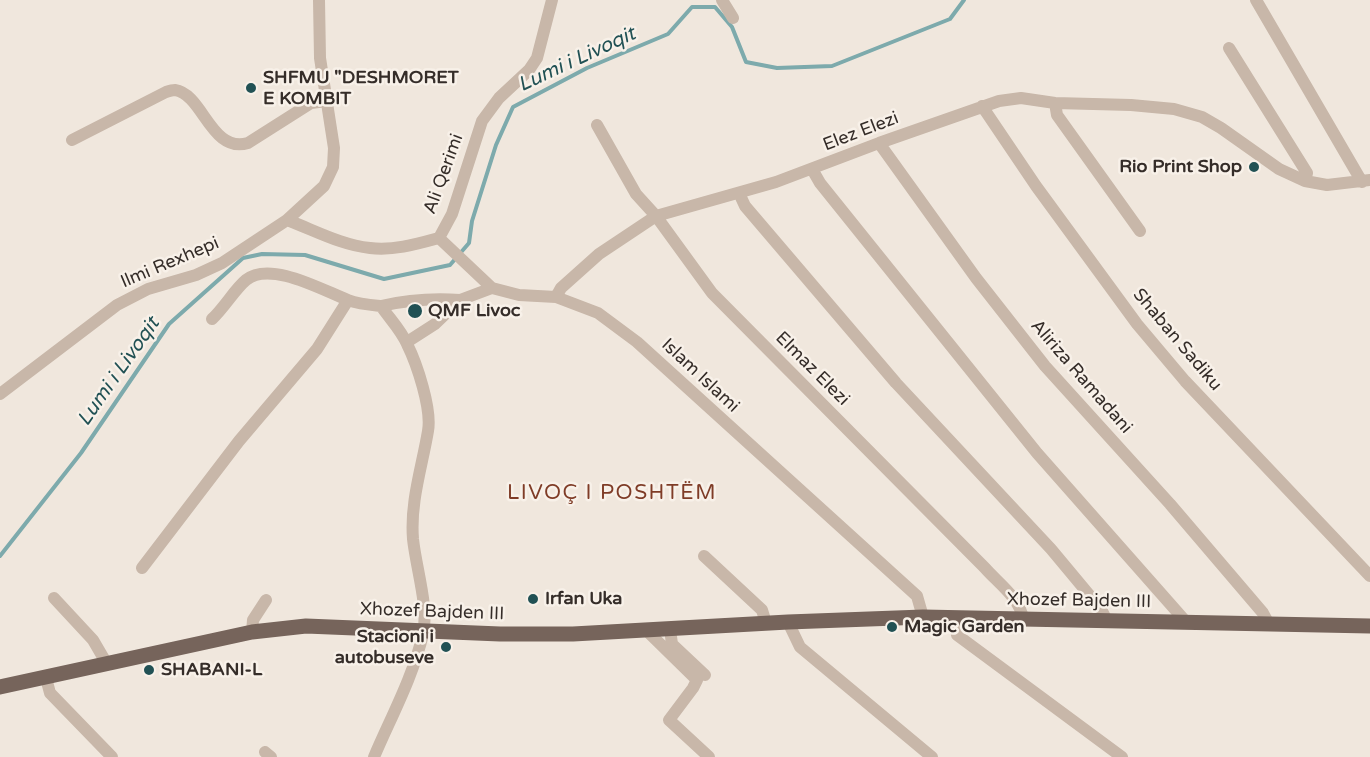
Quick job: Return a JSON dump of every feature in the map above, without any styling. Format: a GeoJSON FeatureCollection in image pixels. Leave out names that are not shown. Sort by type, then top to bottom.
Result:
{"type":"FeatureCollection","features":[{"type":"Feature","properties":{"kind":"main road","name":"Xhozef Bajden III"},"geometry":{"type":"LineString","coordinates":[[0,687],[252,632],[306,626],[424,632],[573,634],[923,617],[1370,626]]}},
{"type":"Feature","properties":{"kind":"street","name":"Ilmi Rexhepi"},"geometry":{"type":"LineString","coordinates":[[0,394],[117,305],[148,289],[196,275],[222,263],[287,220],[324,186],[333,167],[334,148],[320,58],[319,0]]}},
{"type":"Feature","properties":{"kind":"street","name":"Ali Qerimi"},"geometry":{"type":"LineString","coordinates":[[442,242],[482,121],[499,98],[521,78],[537,58],[552,0]]}},
{"type":"Feature","properties":{"kind":"street"},"geometry":{"type":"LineString","coordinates":[[722,0],[734,18]]}},
{"type":"Feature","properties":{"kind":"street"},"geometry":{"type":"LineString","coordinates":[[1257,0],[1366,181]]}},
{"type":"Feature","properties":{"kind":"street"},"geometry":{"type":"LineString","coordinates":[[1229,48],[1307,173],[1305,181]]}},
{"type":"Feature","properties":{"kind":"street"},"geometry":{"type":"LineString","coordinates":[[72,140],[166,92],[176,90],[186,96],[227,143],[237,146],[248,143],[311,104],[326,101]]}},
{"type":"Feature","properties":{"kind":"street","name":"Elez Elezi"},"geometry":{"type":"LineString","coordinates":[[556,297],[561,288],[599,254],[656,216],[739,193],[812,169],[999,101],[1021,99],[1174,109],[1202,117],[1279,169],[1305,181],[1327,185],[1366,181]]}},
{"type":"Feature","properties":{"kind":"street"},"geometry":{"type":"LineString","coordinates":[[1055,103],[1058,115],[1140,231]]}},
{"type":"Feature","properties":{"kind":"street","name":"Shaban Sadiku"},"geometry":{"type":"LineString","coordinates":[[982,106],[1036,186],[1137,324],[1185,381],[1370,576]]}},
{"type":"Feature","properties":{"kind":"street","name":"Elmaz Elezi"},"geometry":{"type":"LineString","coordinates":[[597,125],[636,194],[656,216],[712,293],[992,576],[1022,610],[1023,619]]}},
{"type":"Feature","properties":{"kind":"street","name":"Aliriza Ramadani"},"geometry":{"type":"LineString","coordinates":[[879,143],[976,278],[1045,366],[1170,504],[1263,612],[1269,624]]}},
{"type":"Feature","properties":{"kind":"street"},"geometry":{"type":"LineString","coordinates":[[812,169],[820,183],[1036,453],[1187,623]]}},
{"type":"Feature","properties":{"kind":"street"},"geometry":{"type":"LineString","coordinates":[[739,193],[745,206],[896,383],[1051,549],[1101,609],[1107,621]]}},
{"type":"Feature","properties":{"kind":"street"},"geometry":{"type":"LineString","coordinates":[[287,220],[345,243],[371,248],[397,248],[442,242],[492,288],[460,300],[435,324],[407,342]]}},
{"type":"Feature","properties":{"kind":"street"},"geometry":{"type":"LineString","coordinates":[[212,319],[246,280],[255,275],[273,274],[312,284],[348,300],[381,306],[438,298],[460,300]]}},
{"type":"Feature","properties":{"kind":"street","name":"Islam Islami"},"geometry":{"type":"LineString","coordinates":[[492,288],[519,295],[556,297],[598,313],[637,342],[917,596],[923,617]]}},
{"type":"Feature","properties":{"kind":"street"},"geometry":{"type":"LineString","coordinates":[[142,568],[239,441],[317,349],[348,300]]}},
{"type":"Feature","properties":{"kind":"street"},"geometry":{"type":"LineString","coordinates":[[374,757],[416,660],[424,632],[413,538],[414,499],[418,471],[429,429],[427,400],[407,342],[381,306]]}},
{"type":"Feature","properties":{"kind":"street"},"geometry":{"type":"LineString","coordinates":[[704,556],[762,610],[766,623]]}},
{"type":"Feature","properties":{"kind":"street"},"geometry":{"type":"LineString","coordinates":[[54,598],[93,640],[107,664]]}},
{"type":"Feature","properties":{"kind":"street"},"geometry":{"type":"LineString","coordinates":[[252,632],[253,620],[266,600]]}},
{"type":"Feature","properties":{"kind":"street"},"geometry":{"type":"LineString","coordinates":[[955,618],[957,635],[1122,757]]}},
{"type":"Feature","properties":{"kind":"street"},"geometry":{"type":"LineString","coordinates":[[788,622],[800,647],[932,757]]}},
{"type":"Feature","properties":{"kind":"street"},"geometry":{"type":"LineString","coordinates":[[670,629],[672,644],[705,675]]}},
{"type":"Feature","properties":{"kind":"street"},"geometry":{"type":"LineString","coordinates":[[647,631],[697,680],[669,720],[709,757]]}},
{"type":"Feature","properties":{"kind":"street"},"geometry":{"type":"LineString","coordinates":[[46,678],[50,693],[112,757]]}},
{"type":"Feature","properties":{"kind":"waterway","name":"Lumi i Livoqit"},"geometry":{"type":"LineString","coordinates":[[0,556],[81,453],[169,324],[243,258],[262,254],[305,255],[384,279],[450,265],[469,243],[472,221],[496,145],[513,107],[587,68],[668,34],[692,7],[715,7],[732,27],[746,62],[777,68],[832,66],[950,19],[964,0]]}},
{"type":"Feature","properties":{"kind":"place","name":"SHFMU \"DESHMORET E KOMBIT"},"geometry":{"type":"Point","coordinates":[251,88]}},
{"type":"Feature","properties":{"kind":"place","name":"Rio Print Shop"},"geometry":{"type":"Point","coordinates":[1254,167]}},
{"type":"Feature","properties":{"kind":"place","name":"QMF Livoc"},"geometry":{"type":"Point","coordinates":[415,311]}},
{"type":"Feature","properties":{"kind":"place","name":"Irfan Uka"},"geometry":{"type":"Point","coordinates":[533,599]}},
{"type":"Feature","properties":{"kind":"place","name":"Magic Garden"},"geometry":{"type":"Point","coordinates":[892,627]}},
{"type":"Feature","properties":{"kind":"place","name":"Stacioni i autobuseve"},"geometry":{"type":"Point","coordinates":[446,647]}},
{"type":"Feature","properties":{"kind":"place","name":"SHABANI-L"},"geometry":{"type":"Point","coordinates":[149,670]}},
{"type":"Feature","properties":{"kind":"district","name":"LIVOÇ I POSHTËM"},"geometry":{"type":"Point","coordinates":[612,493]}}]}
